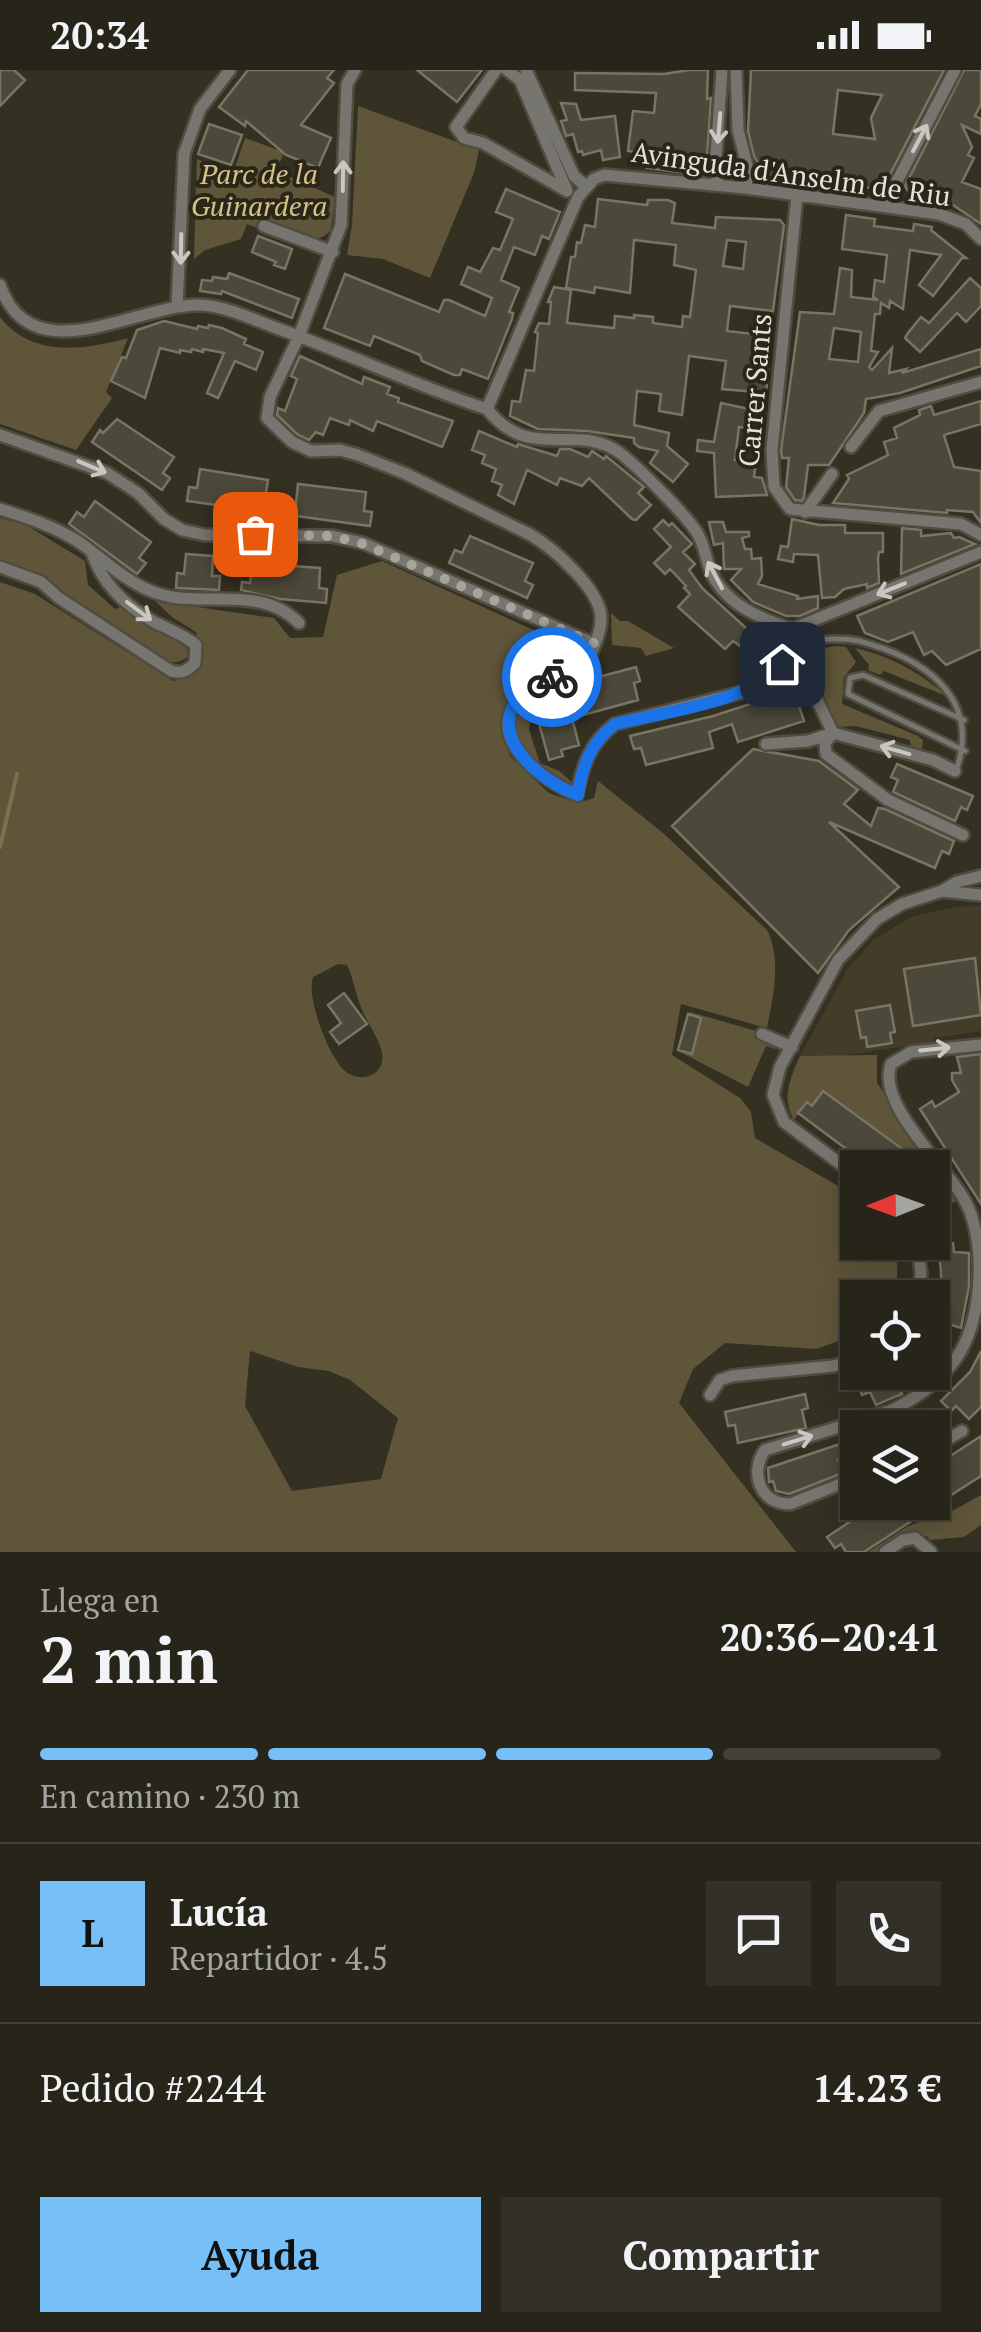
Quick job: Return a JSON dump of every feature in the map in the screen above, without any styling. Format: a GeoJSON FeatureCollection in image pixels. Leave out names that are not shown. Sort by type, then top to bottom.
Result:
{"type":"FeatureCollection","features":[{"type":"Feature","properties":{"kind":"street"},"geometry":{"type":"LineString","coordinates":[[177,307],[184,154],[200,108],[230,70]]}},
{"type":"Feature","properties":{"kind":"street"},"geometry":{"type":"LineString","coordinates":[[355,70],[347,84],[341,225],[299,336],[270,397],[267,418],[292,442],[310,451],[340,450],[448,493],[546,544],[581,580],[600,608],[602,620],[596,644],[586,663],[544,680],[514,704],[508,723],[512,740],[530,768],[554,786],[578,795],[590,750],[615,724],[747,691],[770,678],[792,640],[981,552]]}},
{"type":"Feature","properties":{"kind":"street"},"geometry":{"type":"LineString","coordinates":[[496,70],[456,127],[464,138],[483,143],[567,191],[520,80],[507,70]]}},
{"type":"Feature","properties":{"kind":"street"},"geometry":{"type":"LineString","coordinates":[[488,409],[578,197],[588,186],[574,176],[526,70]]}},
{"type":"Feature","properties":{"kind":"street"},"geometry":{"type":"LineString","coordinates":[[718,185],[722,70]]}},
{"type":"Feature","properties":{"kind":"street"},"geometry":{"type":"LineString","coordinates":[[736,70],[738,130],[748,169],[746,188]]}},
{"type":"Feature","properties":{"kind":"street"},"geometry":{"type":"LineString","coordinates":[[884,206],[955,70]]}},
{"type":"Feature","properties":{"kind":"street","name":"Avinguda d'Anselm de Riu"},"geometry":{"type":"LineString","coordinates":[[588,186],[604,174],[797,194],[939,214],[966,224],[981,239]]}},
{"type":"Feature","properties":{"kind":"street","name":"Carrer Sants"},"geometry":{"type":"LineString","coordinates":[[797,194],[771,471],[778,496],[790,509],[805,512]]}},
{"type":"Feature","properties":{"kind":"street"},"geometry":{"type":"LineString","coordinates":[[264,226],[332,252]]}},
{"type":"Feature","properties":{"kind":"street"},"geometry":{"type":"LineString","coordinates":[[0,284],[6,303],[21,316],[58,332],[103,328],[177,307],[200,305],[228,311],[488,409],[512,433],[545,440],[606,444],[624,456],[694,528],[713,577],[723,590],[792,640],[833,733]]}},
{"type":"Feature","properties":{"kind":"street"},"geometry":{"type":"LineString","coordinates":[[851,447],[879,411],[981,382]]}},
{"type":"Feature","properties":{"kind":"street"},"geometry":{"type":"LineString","coordinates":[[0,434],[107,473],[182,530],[215,535],[332,536],[596,644]]}},
{"type":"Feature","properties":{"kind":"street"},"geometry":{"type":"LineString","coordinates":[[805,512],[832,474]]}},
{"type":"Feature","properties":{"kind":"street"},"geometry":{"type":"LineString","coordinates":[[0,509],[50,524],[130,582],[170,597],[260,601],[288,612],[298,623]]}},
{"type":"Feature","properties":{"kind":"street"},"geometry":{"type":"LineString","coordinates":[[805,512],[961,524],[981,535]]}},
{"type":"Feature","properties":{"kind":"street"},"geometry":{"type":"LineString","coordinates":[[0,567],[41,582],[59,598],[171,670],[188,670],[195,663],[196,645],[149,619],[115,591],[100,576],[92,553]]}},
{"type":"Feature","properties":{"kind":"street"},"geometry":{"type":"LineString","coordinates":[[833,733],[825,743],[826,754],[888,800],[962,835]]}},
{"type":"Feature","properties":{"kind":"street"},"geometry":{"type":"LineString","coordinates":[[766,744],[808,742],[833,733],[933,760],[955,771]]}},
{"type":"Feature","properties":{"kind":"street"},"geometry":{"type":"LineString","coordinates":[[840,1164],[784,1122],[773,1095],[780,1068],[838,960],[878,920],[902,904],[981,876]]}},
{"type":"Feature","properties":{"kind":"street"},"geometry":{"type":"LineString","coordinates":[[942,891],[981,895]]}},
{"type":"Feature","properties":{"kind":"street"},"geometry":{"type":"LineString","coordinates":[[762,1034],[792,1047]]}},
{"type":"Feature","properties":{"kind":"street"},"geometry":{"type":"LineString","coordinates":[[888,1410],[942,1379],[961,1354],[981,1303],[974,1220],[956,1186],[892,1097],[888,1078],[891,1064],[911,1052],[981,1045]]}},
{"type":"Feature","properties":{"kind":"street"},"geometry":{"type":"LineString","coordinates":[[710,1394],[720,1380],[732,1376],[840,1364]]}},
{"type":"Feature","properties":{"kind":"street"},"geometry":{"type":"LineString","coordinates":[[840,1428],[765,1450],[756,1475],[760,1488],[780,1504],[790,1504],[840,1484]]}},
{"type":"Feature","properties":{"kind":"street"},"geometry":{"type":"LineString","coordinates":[[950,1438],[962,1431]]}},
{"type":"Feature","properties":{"kind":"street"},"geometry":{"type":"LineString","coordinates":[[886,1552],[902,1540],[915,1538],[931,1552]]}},
{"type":"Feature","properties":{"kind":"lane"},"geometry":{"type":"LineString","coordinates":[[792,640],[856,640],[922,666],[954,691],[968,739],[955,771]]}},
{"type":"Feature","properties":{"kind":"lane"},"geometry":{"type":"LineString","coordinates":[[964,720],[863,675],[850,678],[848,694],[965,751]]}},
{"type":"Feature","properties":{"kind":"shaded area"},"geometry":{"type":"Polygon","coordinates":[[[981,906],[981,1031],[840,1056],[800,1056],[847,970],[873,940],[913,916],[981,906]]]}},
{"type":"Feature","properties":{"kind":"green space"},"geometry":{"type":"Polygon","coordinates":[[[358,106],[479,150],[474,173],[430,278],[383,259],[347,255],[358,106]]]}},
{"type":"Feature","properties":{"kind":"green space","name":"Parc de la Guinardera"},"geometry":{"type":"Polygon","coordinates":[[[245,138],[284,152],[278,167],[283,174],[335,197],[331,230],[316,239],[307,239],[261,221],[258,228],[247,224],[241,239],[205,250],[194,259],[197,159],[233,173],[245,138]]]}},
{"type":"Feature","properties":{"kind":"green space"},"geometry":{"type":"Polygon","coordinates":[[[0,317],[13,330],[43,345],[94,346],[128,338],[106,392],[112,398],[76,450],[0,424],[0,317]]]}},
{"type":"Feature","properties":{"kind":"green space"},"geometry":{"type":"Polygon","coordinates":[[[0,518],[26,525],[85,561],[88,585],[115,609],[123,606],[149,628],[186,642],[188,657],[174,662],[160,659],[28,572],[0,561],[0,518]]]}},
{"type":"Feature","properties":{"kind":"green space"},"geometry":{"type":"Polygon","coordinates":[[[382,561],[573,648],[569,662],[524,685],[511,701],[501,730],[510,756],[549,793],[577,803],[594,798],[598,781],[663,833],[767,930],[775,966],[767,1028],[681,1004],[672,1055],[740,1098],[751,1112],[755,1138],[840,1187],[840,1260],[896,1260],[897,1264],[896,1280],[840,1280],[840,1341],[816,1349],[725,1343],[693,1369],[679,1403],[796,1552],[0,1552],[0,582],[35,594],[173,681],[192,673],[200,664],[196,632],[155,601],[274,618],[290,638],[323,637],[337,575],[382,561]],[[338,964],[313,977],[316,1012],[338,1063],[351,1075],[371,1076],[380,1067],[381,1047],[362,1010],[347,965],[338,964]],[[250,1351],[245,1406],[292,1491],[381,1479],[398,1418],[350,1380],[329,1371],[298,1367],[250,1351]]]}},
{"type":"Feature","properties":{"kind":"green space"},"geometry":{"type":"Polygon","coordinates":[[[611,613],[674,648],[646,656],[641,648],[612,645],[611,613]]]}},
{"type":"Feature","properties":{"kind":"green space"},"geometry":{"type":"Polygon","coordinates":[[[846,647],[856,662],[844,677],[842,704],[918,736],[923,740],[922,750],[911,746],[910,740],[856,726],[836,727],[805,662],[814,650],[846,647]]]}},
{"type":"Feature","properties":{"kind":"green space"},"geometry":{"type":"Polygon","coordinates":[[[855,648],[905,666],[949,697],[884,671],[880,675],[868,670],[869,665],[855,648]]]}},
{"type":"Feature","properties":{"kind":"green space"},"geometry":{"type":"Polygon","coordinates":[[[557,684],[561,702],[571,717],[530,722],[529,730],[540,763],[559,771],[573,783],[570,788],[538,767],[523,749],[514,726],[513,713],[517,708],[557,684]]]}},
{"type":"Feature","properties":{"kind":"green space"},"geometry":{"type":"Polygon","coordinates":[[[690,1012],[767,1034],[778,1045],[776,1049],[766,1046],[748,1087],[678,1051],[690,1012]]]}},
{"type":"Feature","properties":{"kind":"green space"},"geometry":{"type":"Polygon","coordinates":[[[877,1055],[877,1083],[925,1150],[904,1150],[824,1091],[812,1106],[806,1102],[794,1120],[788,1088],[800,1056],[877,1055]]]}},
{"type":"Feature","properties":{"kind":"green space"},"geometry":{"type":"Polygon","coordinates":[[[950,1185],[960,1199],[950,1204],[950,1185]]]}},
{"type":"Feature","properties":{"kind":"green space"},"geometry":{"type":"Polygon","coordinates":[[[981,1495],[981,1525],[964,1537],[897,1537],[878,1552],[868,1552],[908,1526],[925,1520],[950,1520],[950,1511],[981,1495]]]}},
{"type":"Feature","properties":{"kind":"building"},"geometry":{"type":"Polygon","coordinates":[[[0,70],[14,70],[25,80],[0,106],[0,70]]]}},
{"type":"Feature","properties":{"kind":"building"},"geometry":{"type":"Polygon","coordinates":[[[248,70],[334,70],[327,78],[334,83],[301,125],[331,138],[318,168],[286,155],[246,121],[245,126],[219,107],[248,70]]]}},
{"type":"Feature","properties":{"kind":"building"},"geometry":{"type":"Polygon","coordinates":[[[417,70],[482,70],[457,102],[417,70]]]}},
{"type":"Feature","properties":{"kind":"building"},"geometry":{"type":"Polygon","coordinates":[[[708,70],[707,99],[711,98],[706,172],[702,175],[647,168],[649,154],[628,151],[633,111],[654,113],[656,93],[575,90],[575,73],[664,74],[708,70]]]}},
{"type":"Feature","properties":{"kind":"building"},"geometry":{"type":"Polygon","coordinates":[[[751,70],[944,70],[879,189],[764,174],[754,156],[748,131],[751,70]],[[838,90],[833,134],[875,139],[871,118],[882,95],[838,90]]]}},
{"type":"Feature","properties":{"kind":"building"},"geometry":{"type":"Polygon","coordinates":[[[964,70],[981,70],[981,104],[975,116],[981,119],[981,134],[962,125],[972,147],[968,155],[974,158],[962,182],[981,189],[981,224],[947,201],[909,193],[905,186],[964,70]]]}},
{"type":"Feature","properties":{"kind":"building"},"geometry":{"type":"Polygon","coordinates":[[[561,103],[576,104],[581,120],[615,116],[620,157],[603,160],[601,150],[583,155],[578,152],[573,134],[566,136],[561,121],[567,120],[561,103]]]}},
{"type":"Feature","properties":{"kind":"building"},"geometry":{"type":"Polygon","coordinates":[[[209,124],[242,135],[231,165],[198,154],[209,124]]]}},
{"type":"Feature","properties":{"kind":"building"},"geometry":{"type":"Polygon","coordinates":[[[506,189],[560,212],[549,239],[542,236],[535,255],[514,247],[501,280],[519,288],[509,312],[513,313],[512,319],[488,379],[462,369],[460,375],[454,375],[422,361],[420,355],[374,336],[370,346],[324,328],[345,274],[439,312],[444,300],[449,300],[485,316],[492,298],[461,284],[468,267],[480,272],[493,248],[500,250],[513,219],[496,212],[506,189]]]}},
{"type":"Feature","properties":{"kind":"building"},"geometry":{"type":"Polygon","coordinates":[[[598,199],[647,205],[648,200],[668,200],[675,203],[672,223],[715,228],[716,217],[780,220],[784,225],[773,311],[730,306],[727,331],[771,336],[766,393],[722,389],[726,361],[689,356],[682,415],[659,411],[661,394],[637,391],[634,425],[669,433],[667,446],[688,464],[673,482],[650,463],[658,451],[639,447],[634,438],[538,429],[510,416],[512,401],[520,402],[526,370],[534,371],[538,333],[535,332],[539,323],[549,324],[548,302],[554,287],[571,290],[567,323],[614,328],[615,316],[634,315],[653,317],[653,323],[682,327],[683,316],[690,317],[696,270],[674,265],[676,245],[634,240],[630,293],[595,287],[594,293],[566,288],[571,257],[575,257],[585,225],[595,227],[598,199]],[[727,240],[723,266],[743,269],[746,242],[727,240]]]}},
{"type":"Feature","properties":{"kind":"building"},"geometry":{"type":"Polygon","coordinates":[[[846,215],[875,219],[874,226],[913,231],[914,224],[932,227],[966,258],[962,258],[933,296],[919,285],[941,255],[910,250],[903,309],[890,301],[889,308],[881,303],[880,314],[875,314],[871,351],[878,352],[869,367],[872,370],[892,348],[889,373],[906,369],[902,373],[981,349],[981,366],[900,393],[866,399],[864,413],[829,465],[808,465],[804,497],[802,501],[795,500],[786,487],[789,458],[782,458],[781,450],[800,312],[834,314],[840,268],[852,270],[851,297],[878,300],[873,297],[875,280],[884,282],[887,255],[842,249],[846,215]],[[834,328],[829,359],[858,362],[861,332],[834,328]]]}},
{"type":"Feature","properties":{"kind":"building"},"geometry":{"type":"Polygon","coordinates":[[[258,236],[292,249],[285,269],[252,252],[258,236]]]}},
{"type":"Feature","properties":{"kind":"building"},"geometry":{"type":"Polygon","coordinates":[[[229,273],[299,299],[292,318],[222,291],[200,291],[202,280],[227,279],[229,273]]]}},
{"type":"Feature","properties":{"kind":"building"},"geometry":{"type":"Polygon","coordinates":[[[970,278],[981,288],[981,306],[966,322],[957,313],[920,352],[905,338],[908,333],[921,317],[929,323],[970,278]]]}},
{"type":"Feature","properties":{"kind":"building"},"geometry":{"type":"Polygon","coordinates":[[[164,321],[197,329],[209,325],[246,339],[244,344],[263,352],[256,370],[235,361],[218,398],[207,393],[224,353],[192,349],[180,353],[160,348],[145,398],[111,381],[137,330],[164,321]]]}},
{"type":"Feature","properties":{"kind":"building"},"geometry":{"type":"Polygon","coordinates":[[[300,356],[362,384],[364,377],[390,387],[387,394],[399,398],[398,402],[453,421],[442,447],[377,421],[373,431],[350,420],[349,425],[330,418],[323,435],[316,432],[309,440],[297,434],[277,415],[278,408],[285,411],[297,379],[291,376],[300,356]]]}},
{"type":"Feature","properties":{"kind":"building"},"geometry":{"type":"Polygon","coordinates":[[[981,401],[981,424],[944,435],[954,467],[981,471],[981,523],[973,512],[833,503],[849,479],[847,475],[888,455],[884,442],[897,438],[894,428],[920,415],[919,410],[931,406],[934,415],[981,401]]]}},
{"type":"Feature","properties":{"kind":"building"},"geometry":{"type":"Polygon","coordinates":[[[721,403],[763,412],[761,430],[739,427],[735,460],[756,462],[754,477],[762,478],[767,495],[716,497],[714,453],[697,451],[698,440],[714,442],[721,403]]]}},
{"type":"Feature","properties":{"kind":"building"},"geometry":{"type":"Polygon","coordinates":[[[117,419],[174,457],[163,473],[170,478],[162,490],[92,442],[100,430],[103,433],[117,419]]]}},
{"type":"Feature","properties":{"kind":"building"},"geometry":{"type":"Polygon","coordinates":[[[479,431],[517,447],[518,444],[557,456],[560,449],[570,449],[588,457],[592,451],[604,459],[606,456],[644,487],[638,493],[651,505],[636,520],[632,519],[589,478],[582,486],[560,478],[557,485],[527,470],[514,504],[498,495],[502,485],[492,481],[496,469],[482,463],[485,455],[472,450],[479,431]]]}},
{"type":"Feature","properties":{"kind":"building"},"geometry":{"type":"Polygon","coordinates":[[[200,469],[268,480],[265,499],[278,501],[296,503],[298,484],[366,492],[364,511],[372,512],[370,526],[187,501],[189,487],[197,488],[200,469]]]}},
{"type":"Feature","properties":{"kind":"building"},"geometry":{"type":"Polygon","coordinates":[[[95,501],[151,542],[139,558],[146,563],[137,574],[69,524],[77,512],[84,517],[95,501]]]}},
{"type":"Feature","properties":{"kind":"building"},"geometry":{"type":"Polygon","coordinates":[[[792,519],[845,525],[845,533],[883,533],[879,583],[844,589],[835,597],[822,598],[818,555],[794,554],[793,562],[778,559],[781,546],[788,547],[792,519]]]}},
{"type":"Feature","properties":{"kind":"building"},"geometry":{"type":"Polygon","coordinates":[[[663,520],[669,526],[672,523],[692,544],[683,552],[695,564],[689,570],[702,588],[746,628],[749,634],[740,646],[733,641],[725,649],[678,607],[690,594],[686,586],[670,569],[665,574],[654,563],[671,547],[654,529],[663,520]]]}},
{"type":"Feature","properties":{"kind":"building"},"geometry":{"type":"Polygon","coordinates":[[[709,522],[723,522],[726,532],[749,532],[749,536],[742,538],[745,549],[751,549],[752,559],[761,558],[762,576],[758,584],[798,596],[797,599],[818,596],[818,608],[800,616],[786,616],[753,602],[731,580],[741,569],[724,569],[723,543],[714,545],[709,522]]]}},
{"type":"Feature","properties":{"kind":"building"},"geometry":{"type":"Polygon","coordinates":[[[902,528],[921,530],[921,536],[951,533],[954,538],[975,544],[901,574],[902,528]]]}},
{"type":"Feature","properties":{"kind":"building"},"geometry":{"type":"Polygon","coordinates":[[[470,536],[533,563],[525,581],[533,585],[527,598],[449,563],[455,550],[462,553],[470,536]]]}},
{"type":"Feature","properties":{"kind":"building"},"geometry":{"type":"Polygon","coordinates":[[[186,554],[213,556],[212,576],[220,576],[219,590],[176,588],[177,573],[184,574],[186,554]]]}},
{"type":"Feature","properties":{"kind":"building"},"geometry":{"type":"Polygon","coordinates":[[[252,563],[320,568],[319,588],[327,589],[326,603],[280,599],[241,590],[242,582],[250,583],[252,563]]]}},
{"type":"Feature","properties":{"kind":"building"},"geometry":{"type":"Polygon","coordinates":[[[981,564],[981,649],[946,665],[932,651],[924,655],[913,632],[888,642],[865,633],[857,616],[981,564]]]}},
{"type":"Feature","properties":{"kind":"building"},"geometry":{"type":"Polygon","coordinates":[[[636,667],[640,681],[634,683],[638,700],[572,718],[579,745],[561,750],[563,756],[549,760],[538,720],[563,714],[557,688],[636,667]]]}},
{"type":"Feature","properties":{"kind":"building"},"geometry":{"type":"Polygon","coordinates":[[[800,688],[804,701],[798,703],[804,721],[738,742],[732,724],[709,732],[713,748],[646,765],[641,748],[634,749],[630,736],[713,716],[800,688]]]}},
{"type":"Feature","properties":{"kind":"building"},"geometry":{"type":"Polygon","coordinates":[[[753,749],[819,761],[858,790],[844,804],[871,826],[878,808],[885,809],[954,841],[949,854],[942,851],[935,868],[829,822],[899,887],[849,930],[818,973],[672,826],[753,749]]]}},
{"type":"Feature","properties":{"kind":"building"},"geometry":{"type":"Polygon","coordinates":[[[897,764],[973,796],[967,810],[961,807],[955,821],[893,792],[898,780],[891,777],[897,764]]]}},
{"type":"Feature","properties":{"kind":"building"},"geometry":{"type":"Polygon","coordinates":[[[975,958],[981,1015],[913,1026],[904,969],[975,958]]]}},
{"type":"Feature","properties":{"kind":"building"},"geometry":{"type":"Polygon","coordinates":[[[344,993],[367,1024],[339,1044],[330,1032],[341,1023],[328,1005],[344,993]]]}},
{"type":"Feature","properties":{"kind":"building"},"geometry":{"type":"Polygon","coordinates":[[[890,1005],[895,1032],[890,1033],[892,1043],[867,1047],[866,1037],[861,1038],[856,1011],[890,1005]]]}},
{"type":"Feature","properties":{"kind":"building"},"geometry":{"type":"Polygon","coordinates":[[[688,1014],[701,1018],[692,1054],[678,1050],[688,1014]]]}},
{"type":"Feature","properties":{"kind":"building"},"geometry":{"type":"Polygon","coordinates":[[[981,1054],[981,1204],[950,1150],[920,1109],[932,1101],[935,1107],[959,1092],[952,1080],[952,1073],[961,1073],[957,1057],[981,1054]]]}},
{"type":"Feature","properties":{"kind":"building"},"geometry":{"type":"Polygon","coordinates":[[[823,1091],[904,1150],[848,1150],[798,1113],[807,1102],[812,1106],[823,1091]]]}},
{"type":"Feature","properties":{"kind":"building"},"geometry":{"type":"Polygon","coordinates":[[[953,1243],[954,1252],[969,1253],[969,1286],[961,1328],[950,1325],[950,1280],[941,1280],[940,1260],[950,1260],[953,1243]]]}},
{"type":"Feature","properties":{"kind":"building"},"geometry":{"type":"Polygon","coordinates":[[[981,1351],[981,1407],[969,1419],[956,1406],[951,1411],[941,1401],[970,1372],[981,1351]]]}},
{"type":"Feature","properties":{"kind":"building"},"geometry":{"type":"Polygon","coordinates":[[[860,1390],[900,1390],[902,1394],[876,1405],[870,1392],[862,1395],[860,1390]]]}},
{"type":"Feature","properties":{"kind":"building"},"geometry":{"type":"Polygon","coordinates":[[[805,1394],[808,1408],[802,1410],[806,1428],[738,1443],[735,1425],[728,1426],[725,1412],[805,1394]]]}},
{"type":"Feature","properties":{"kind":"building"},"geometry":{"type":"Polygon","coordinates":[[[981,1436],[981,1476],[950,1496],[950,1456],[981,1436]]]}},
{"type":"Feature","properties":{"kind":"building"},"geometry":{"type":"Polygon","coordinates":[[[840,1444],[840,1474],[789,1494],[776,1491],[773,1481],[769,1482],[768,1468],[840,1444]]]}},
{"type":"Feature","properties":{"kind":"building"},"geometry":{"type":"Polygon","coordinates":[[[852,1520],[910,1522],[864,1552],[846,1552],[841,1544],[835,1548],[827,1537],[852,1520]]]}},
{"type":"Feature","properties":{"kind":"waterway"},"geometry":{"type":"LineString","coordinates":[[0,847],[17,774]]}},
{"type":"Feature","properties":{"kind":"way so far"},"geometry":{"type":"LineString","coordinates":[[255,534],[332,536],[363,544],[596,644],[586,663],[552,677]]}},
{"type":"Feature","properties":{"kind":"route"},"geometry":{"type":"LineString","coordinates":[[552,677],[514,704],[508,723],[512,740],[530,768],[554,786],[578,795],[590,750],[615,724],[747,691],[770,678],[782,664]]}}]}
